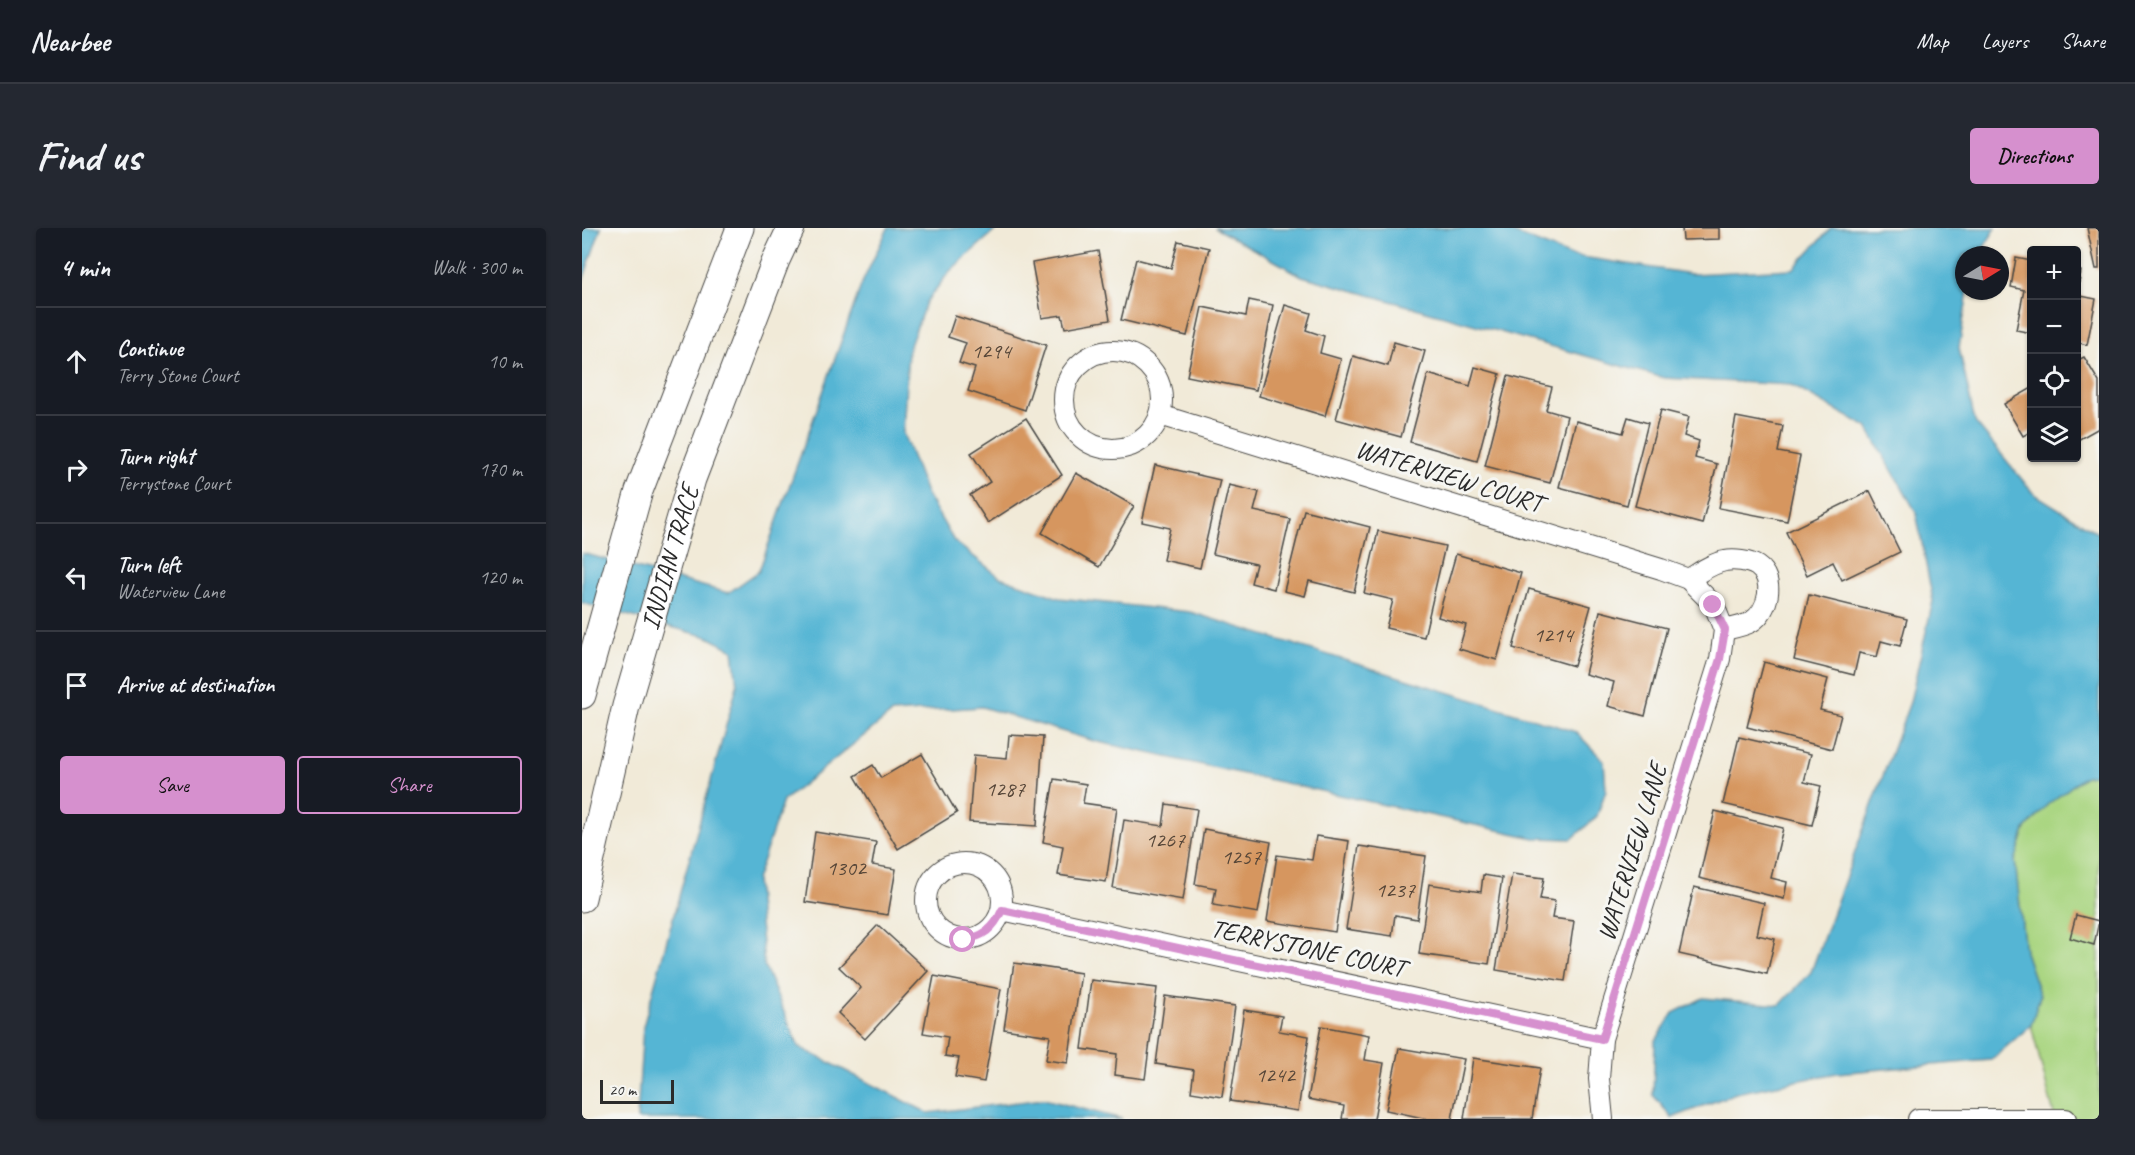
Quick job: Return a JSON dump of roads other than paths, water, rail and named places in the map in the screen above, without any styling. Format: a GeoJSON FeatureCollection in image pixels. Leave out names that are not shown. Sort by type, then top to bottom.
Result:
{"type":"FeatureCollection","features":[{"type":"Feature","properties":{"kind":"main road","name":"INDIAN TRACE"},"geometry":{"type":"LineString","coordinates":[[582,695],[639,491],[740,228]]}},
{"type":"Feature","properties":{"kind":"main road","name":"INDIAN TRACE"},"geometry":{"type":"LineString","coordinates":[[582,898],[626,706],[692,479],[772,271],[791,228]]}},
{"type":"Feature","properties":{"kind":"street"},"geometry":{"type":"LineString","coordinates":[[1114,351],[1129,353],[1142,360],[1153,371],[1160,385],[1162,400],[1160,415],[1151,430],[1139,442],[1123,448],[1106,448],[1090,443],[1077,432],[1068,418],[1064,401],[1067,384],[1074,371],[1085,360],[1098,353],[1114,351]]}},
{"type":"Feature","properties":{"kind":"street","name":"WATERVIEW COURT"},"geometry":{"type":"LineString","coordinates":[[1160,415],[1688,579],[1713,605],[1725,630]]}},
{"type":"Feature","properties":{"kind":"street"},"geometry":{"type":"LineString","coordinates":[[1688,579],[1725,561],[1744,561],[1758,567],[1765,576],[1769,597],[1764,609],[1751,622],[1725,630]]}},
{"type":"Feature","properties":{"kind":"street","name":"WATERVIEW LANE"},"geometry":{"type":"LineString","coordinates":[[1603,1119],[1599,1079],[1602,1039],[1720,659],[1725,630]]}},
{"type":"Feature","properties":{"kind":"street","name":"TERRYSTONE COURT"},"geometry":{"type":"LineString","coordinates":[[1002,910],[1602,1039]]}},
{"type":"Feature","properties":{"kind":"street"},"geometry":{"type":"LineString","coordinates":[[1918,1119],[2066,1119]]}},
{"type":"Feature","properties":{"kind":"water"},"geometry":{"type":"Polygon","coordinates":[[[582,228],[601,228],[582,283],[582,228]]]}},
{"type":"Feature","properties":{"kind":"water"},"geometry":{"type":"Polygon","coordinates":[[[888,228],[998,228],[950,271],[926,302],[908,351],[903,433],[926,493],[954,541],[1000,577],[1059,598],[1190,612],[1576,732],[1604,761],[1606,790],[1597,816],[1572,839],[1534,838],[1094,741],[982,707],[892,713],[783,801],[756,880],[764,965],[799,1047],[928,1113],[1044,1099],[1122,1119],[637,1119],[643,1027],[737,686],[733,650],[708,637],[582,603],[582,553],[728,593],[759,571],[862,283],[888,228]]]}},
{"type":"Feature","properties":{"kind":"water"},"geometry":{"type":"Polygon","coordinates":[[[1215,228],[1501,228],[1569,255],[1692,274],[1793,269],[1831,228],[1996,228],[1985,246],[1955,246],[1955,300],[1967,300],[1959,348],[1975,422],[2033,493],[2099,534],[2099,774],[2085,776],[2047,805],[2025,830],[2015,861],[2025,952],[2040,996],[2031,1025],[1991,1060],[1837,1073],[1736,1093],[1672,1118],[1653,1095],[1655,1042],[1673,1013],[1703,998],[1780,1005],[1811,972],[1910,702],[1933,601],[1916,512],[1867,427],[1791,385],[1664,378],[1302,276],[1215,228]]]}}]}
